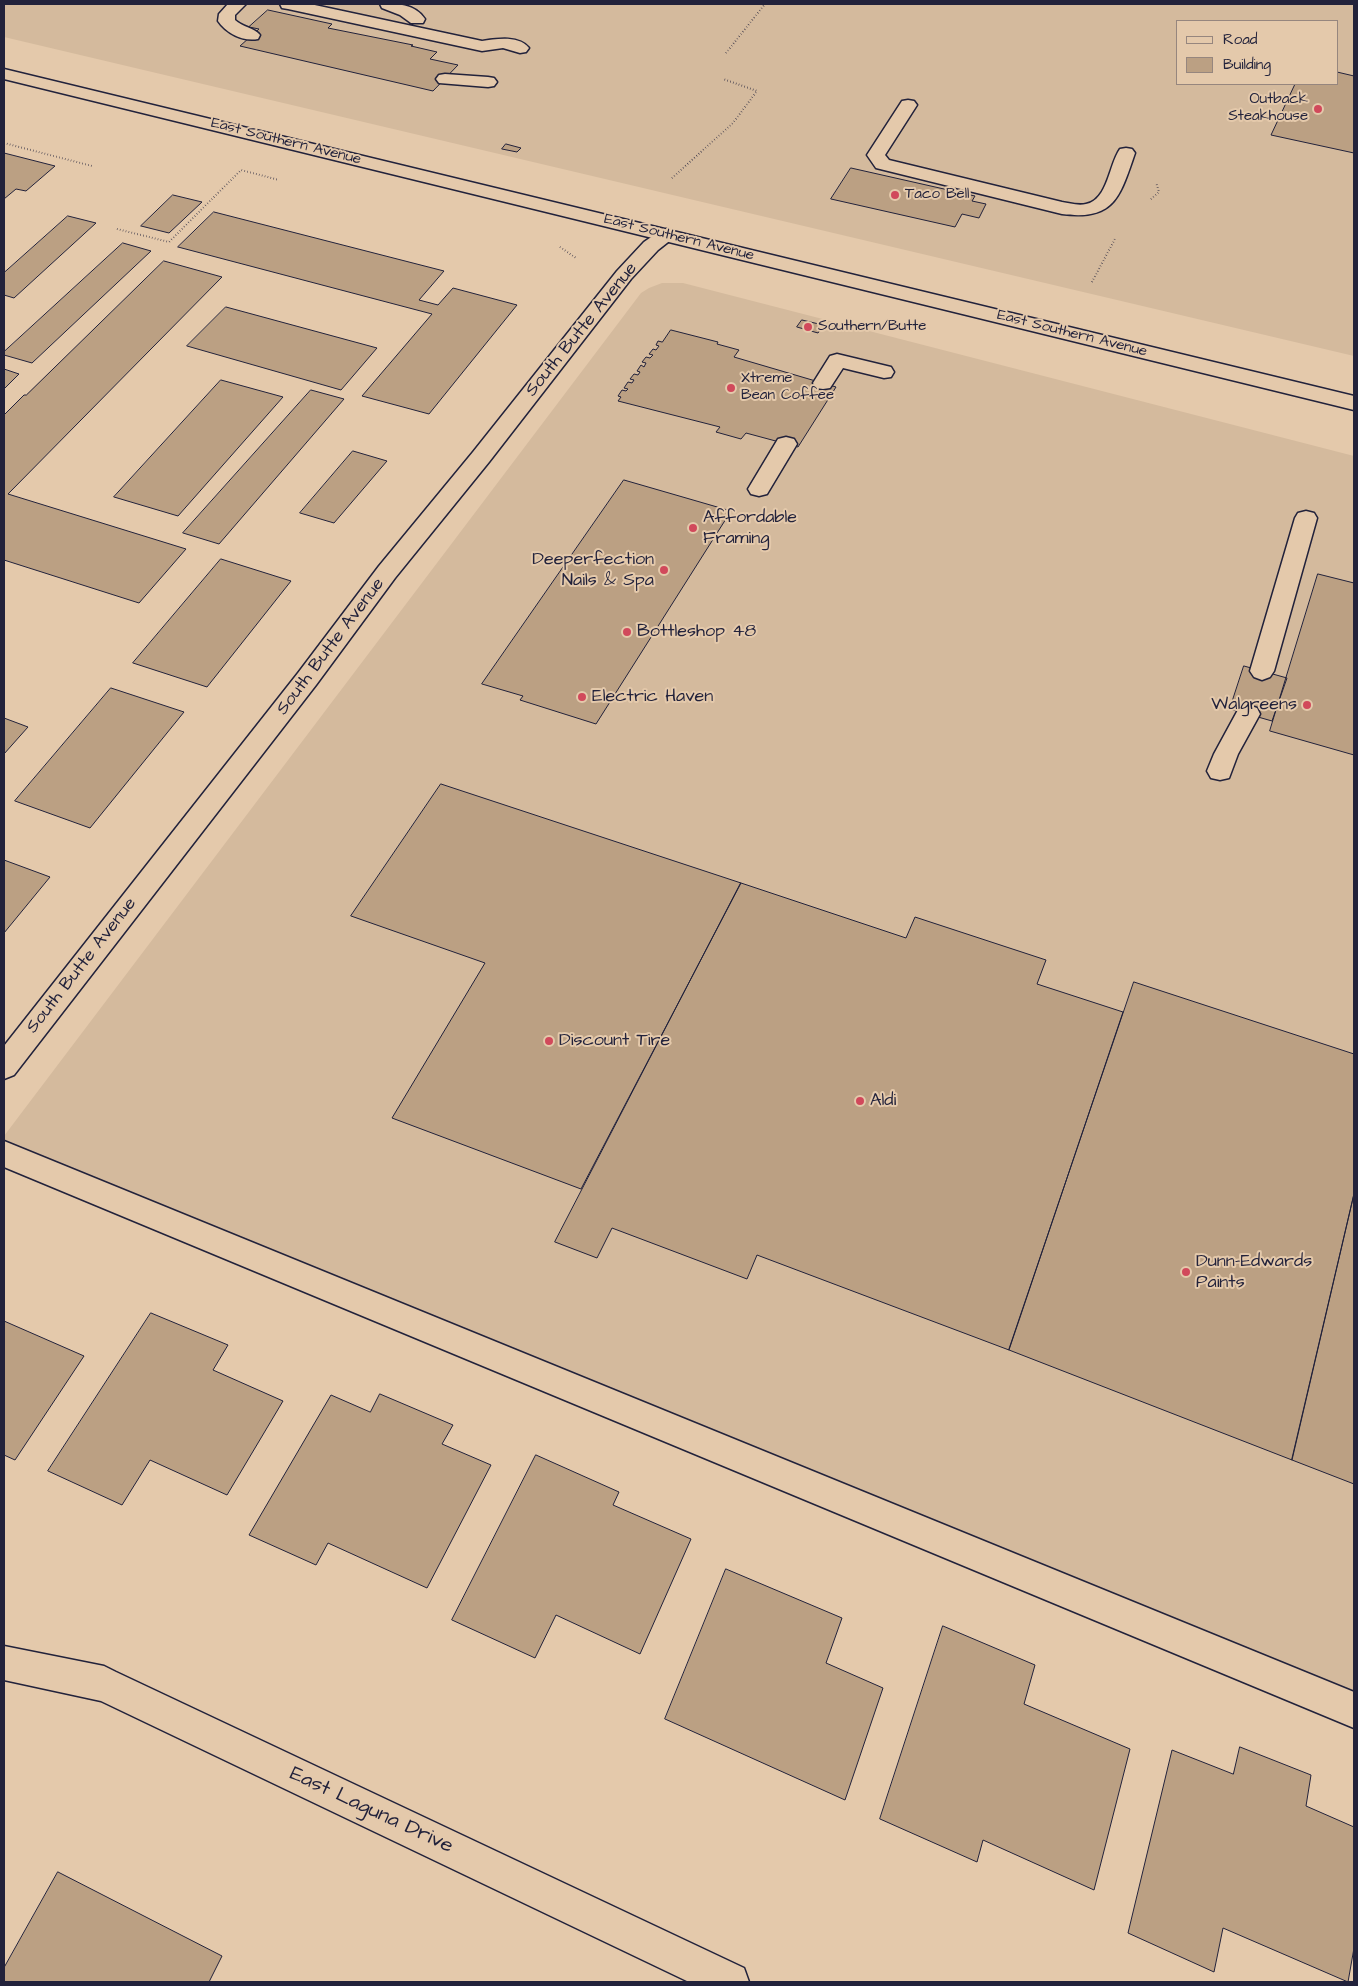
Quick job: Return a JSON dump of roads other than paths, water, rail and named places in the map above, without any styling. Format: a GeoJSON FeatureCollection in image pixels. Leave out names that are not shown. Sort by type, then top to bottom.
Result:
{"type":"FeatureCollection","features":[{"type":"Feature","properties":{"kind":"street"},"geometry":{"type":"LineString","coordinates":[[238,4],[227,14],[226,21],[240,32],[252,35]]}},
{"type":"Feature","properties":{"kind":"street"},"geometry":{"type":"LineString","coordinates":[[288,4],[482,46],[512,45],[417,19],[344,4]]}},
{"type":"Feature","properties":{"kind":"street"},"geometry":{"type":"LineString","coordinates":[[388,4],[406,11],[417,19]]}},
{"type":"Feature","properties":{"kind":"street","name":"East Southern Avenue"},"geometry":{"type":"LineString","coordinates":[[4,74],[1354,403]]}},
{"type":"Feature","properties":{"kind":"street"},"geometry":{"type":"LineString","coordinates":[[445,78],[488,82]]}},
{"type":"Feature","properties":{"kind":"street"},"geometry":{"type":"LineString","coordinates":[[908,105],[876,155],[883,164],[1062,208],[1087,210],[1101,205],[1110,192],[1126,153]]}},
{"type":"Feature","properties":{"kind":"street","name":"South Butte Avenue"},"geometry":{"type":"LineString","coordinates":[[4,1067],[307,679],[387,572],[481,457],[624,275],[651,246],[667,235]]}},
{"type":"Feature","properties":{"kind":"street"},"geometry":{"type":"LineString","coordinates":[[823,383],[837,360],[884,372]]}},
{"type":"Feature","properties":{"kind":"street"},"geometry":{"type":"LineString","coordinates":[[759,489],[786,444]]}},
{"type":"Feature","properties":{"kind":"street"},"geometry":{"type":"LineString","coordinates":[[1262,671],[1306,518]]}},
{"type":"Feature","properties":{"kind":"street"},"geometry":{"type":"LineString","coordinates":[[1220,771],[1226,754],[1248,714]]}},
{"type":"Feature","properties":{"kind":"street"},"geometry":{"type":"LineString","coordinates":[[4,1154],[1354,1710]]}},
{"type":"Feature","properties":{"kind":"street","name":"East Laguna Drive"},"geometry":{"type":"LineString","coordinates":[[4,1663],[104,1684],[730,1982]]}},
{"type":"Feature","properties":{"kind":"place","name":"Outback Steakhouse"},"geometry":{"type":"Point","coordinates":[1318,109]}},
{"type":"Feature","properties":{"kind":"place","name":"Taco Bell"},"geometry":{"type":"Point","coordinates":[895,195]}},
{"type":"Feature","properties":{"kind":"place","name":"Southern/Butte"},"geometry":{"type":"Point","coordinates":[808,327]}},
{"type":"Feature","properties":{"kind":"place","name":"Xtreme Bean Coffee"},"geometry":{"type":"Point","coordinates":[731,388]}},
{"type":"Feature","properties":{"kind":"place","name":"Affordable Framing"},"geometry":{"type":"Point","coordinates":[693,528]}},
{"type":"Feature","properties":{"kind":"place","name":"Deeperfection Nails & Spa"},"geometry":{"type":"Point","coordinates":[664,570]}},
{"type":"Feature","properties":{"kind":"place","name":"Bottleshop 48"},"geometry":{"type":"Point","coordinates":[627,632]}},
{"type":"Feature","properties":{"kind":"place","name":"Electric Haven"},"geometry":{"type":"Point","coordinates":[582,697]}},
{"type":"Feature","properties":{"kind":"place","name":"Walgreens"},"geometry":{"type":"Point","coordinates":[1307,705]}},
{"type":"Feature","properties":{"kind":"place","name":"Discount Tire"},"geometry":{"type":"Point","coordinates":[549,1041]}},
{"type":"Feature","properties":{"kind":"place","name":"Aldi"},"geometry":{"type":"Point","coordinates":[860,1101]}},
{"type":"Feature","properties":{"kind":"place","name":"Dunn-Edwards Paints"},"geometry":{"type":"Point","coordinates":[1186,1272]}}]}
